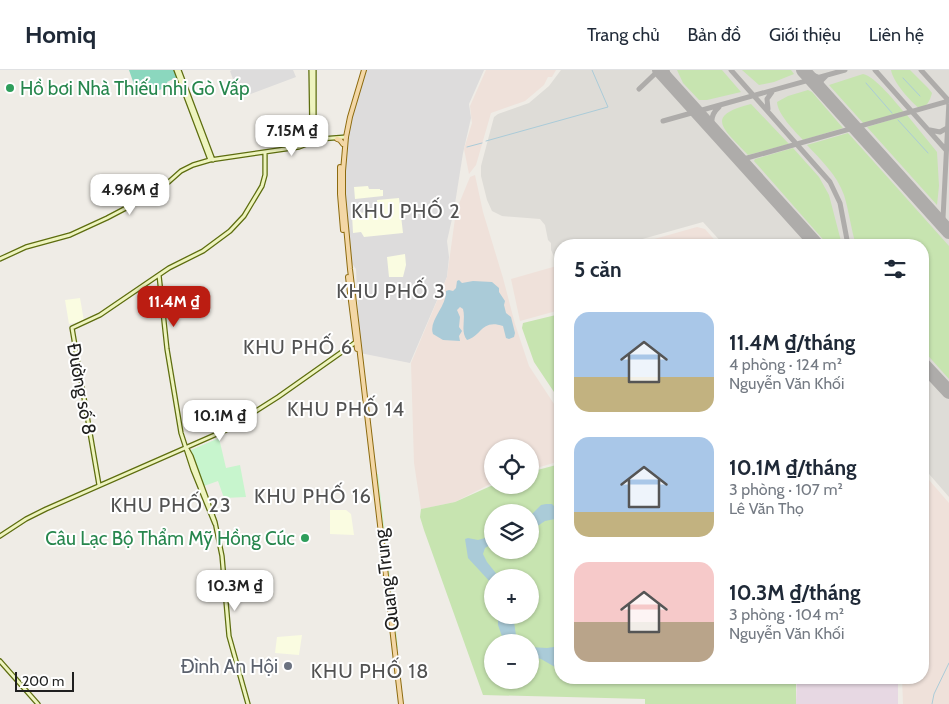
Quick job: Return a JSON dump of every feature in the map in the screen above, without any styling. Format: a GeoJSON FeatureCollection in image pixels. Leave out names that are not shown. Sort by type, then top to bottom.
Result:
{"type":"FeatureCollection","features":[{"type":"Feature","properties":{"kind":"main road","name":"Quang Trung"},"geometry":{"type":"LineString","coordinates":[[363,70],[344,140],[342,201],[400,704]]}},
{"type":"Feature","properties":{"kind":"main road"},"geometry":{"type":"LineString","coordinates":[[337,139],[344,140]]}},
{"type":"Feature","properties":{"kind":"street"},"geometry":{"type":"LineString","coordinates":[[178,70],[211,160]]}},
{"type":"Feature","properties":{"kind":"street"},"geometry":{"type":"LineString","coordinates":[[312,70],[314,140]]}},
{"type":"Feature","properties":{"kind":"street"},"geometry":{"type":"LineString","coordinates":[[328,138],[344,140]]}},
{"type":"Feature","properties":{"kind":"street"},"geometry":{"type":"LineString","coordinates":[[0,259],[26,247],[70,235],[100,221],[147,197],[193,165],[211,160],[299,147],[314,140],[337,139]]}},
{"type":"Feature","properties":{"kind":"street","name":"Đường số 8"},"geometry":{"type":"LineString","coordinates":[[99,486],[72,328],[100,315],[169,268],[206,249],[230,231],[241,221],[264,179],[266,170],[265,153]]}},
{"type":"Feature","properties":{"kind":"street"},"geometry":{"type":"LineString","coordinates":[[176,175],[178,168]]}},
{"type":"Feature","properties":{"kind":"street"},"geometry":{"type":"LineString","coordinates":[[176,175],[181,175]]}},
{"type":"Feature","properties":{"kind":"street"},"geometry":{"type":"LineString","coordinates":[[159,275],[167,349],[180,428],[196,478],[215,524]]}},
{"type":"Feature","properties":{"kind":"street"},"geometry":{"type":"LineString","coordinates":[[0,536],[26,519],[242,421],[357,341]]}},
{"type":"Feature","properties":{"kind":"street"},"geometry":{"type":"LineString","coordinates":[[191,456],[190,449],[193,444]]}},
{"type":"Feature","properties":{"kind":"street"},"geometry":{"type":"LineString","coordinates":[[186,447],[215,522],[222,556],[229,636],[248,704]]}},
{"type":"Feature","properties":{"kind":"street"},"geometry":{"type":"LineString","coordinates":[[0,661],[38,704]]}},
{"type":"Feature","properties":{"kind":"shaded area"},"geometry":{"type":"Polygon","coordinates":[[[293,70],[296,77],[240,98],[230,71],[293,70]]]}},
{"type":"Feature","properties":{"kind":"shaded area"},"geometry":{"type":"Polygon","coordinates":[[[366,70],[484,70],[469,104],[471,118],[447,241],[449,257],[447,277],[410,363],[360,353],[356,269],[349,259],[343,167],[350,117],[366,70]]]}},
{"type":"Feature","properties":{"kind":"shaded area"},"geometry":{"type":"Polygon","coordinates":[[[486,70],[556,70],[552,77],[548,77],[544,85],[525,101],[491,113],[476,165],[469,174],[464,149],[472,123],[470,106],[486,70]]]}},
{"type":"Feature","properties":{"kind":"shaded area"},"geometry":{"type":"Polygon","coordinates":[[[561,70],[949,70],[949,497],[929,474],[929,239],[719,239],[703,222],[642,239],[554,239],[554,256],[545,225],[540,219],[502,216],[492,211],[481,176],[481,166],[494,117],[529,103],[549,86],[561,70]]]}},
{"type":"Feature","properties":{"kind":"shaded area"},"geometry":{"type":"Polygon","coordinates":[[[475,175],[483,212],[529,366],[554,404],[554,463],[539,467],[539,439],[484,439],[484,487],[455,502],[421,509],[414,463],[411,363],[447,277],[456,211],[470,177],[475,175]]]}},
{"type":"Feature","properties":{"kind":"shaded area"},"geometry":{"type":"Polygon","coordinates":[[[368,186],[369,189],[383,190],[383,196],[355,199],[354,187],[368,186]]]}},
{"type":"Feature","properties":{"kind":"shaded area"},"geometry":{"type":"Polygon","coordinates":[[[399,198],[403,233],[364,237],[361,232],[353,233],[352,215],[378,211],[377,200],[399,198]]]}},
{"type":"Feature","properties":{"kind":"shaded area"},"geometry":{"type":"Polygon","coordinates":[[[697,227],[705,229],[714,239],[654,239],[697,227]]]}},
{"type":"Feature","properties":{"kind":"shaded area"},"geometry":{"type":"Polygon","coordinates":[[[405,254],[406,265],[403,277],[389,277],[387,257],[405,254]]]}},
{"type":"Feature","properties":{"kind":"shaded area"},"geometry":{"type":"Polygon","coordinates":[[[554,267],[554,312],[520,321],[511,279],[554,267]]]}},
{"type":"Feature","properties":{"kind":"shaded area"},"geometry":{"type":"Polygon","coordinates":[[[80,298],[84,321],[69,324],[65,300],[80,298]]]}},
{"type":"Feature","properties":{"kind":"shaded area"},"geometry":{"type":"Polygon","coordinates":[[[929,480],[949,503],[949,704],[903,704],[902,684],[929,684],[929,480]]]}},
{"type":"Feature","properties":{"kind":"shaded area"},"geometry":{"type":"Polygon","coordinates":[[[330,510],[346,510],[351,514],[354,535],[330,534],[330,510]]]}},
{"type":"Feature","properties":{"kind":"shaded area"},"geometry":{"type":"Polygon","coordinates":[[[302,635],[299,655],[275,653],[277,637],[302,635]]]}},
{"type":"Feature","properties":{"kind":"shaded area"},"geometry":{"type":"Polygon","coordinates":[[[797,684],[898,684],[898,704],[796,704],[797,684]]]}},
{"type":"Feature","properties":{"kind":"green space"},"geometry":{"type":"Polygon","coordinates":[[[129,70],[174,70],[177,77],[167,82],[169,87],[159,90],[157,88],[138,96],[129,70]]]}},
{"type":"Feature","properties":{"kind":"green space"},"geometry":{"type":"Polygon","coordinates":[[[677,70],[722,70],[741,92],[699,100],[683,83],[677,70]]]}},
{"type":"Feature","properties":{"kind":"green space"},"geometry":{"type":"Polygon","coordinates":[[[742,70],[791,70],[794,74],[774,82],[759,85],[742,70]]]}},
{"type":"Feature","properties":{"kind":"green space"},"geometry":{"type":"Polygon","coordinates":[[[891,70],[910,70],[928,88],[932,93],[926,105],[920,109],[902,91],[891,70]]]}},
{"type":"Feature","properties":{"kind":"green space"},"geometry":{"type":"Polygon","coordinates":[[[863,74],[874,80],[904,112],[864,124],[829,85],[863,74]]]}},
{"type":"Feature","properties":{"kind":"green space"},"geometry":{"type":"Polygon","coordinates":[[[808,90],[812,92],[843,128],[803,140],[795,132],[780,112],[777,102],[788,96],[808,90]]]}},
{"type":"Feature","properties":{"kind":"green space"},"geometry":{"type":"Polygon","coordinates":[[[751,104],[789,144],[748,155],[739,146],[726,131],[722,124],[723,119],[727,113],[751,104]]]}},
{"type":"Feature","properties":{"kind":"green space"},"geometry":{"type":"Polygon","coordinates":[[[907,115],[937,152],[939,186],[937,205],[867,127],[907,115]]]}},
{"type":"Feature","properties":{"kind":"green space"},"geometry":{"type":"Polygon","coordinates":[[[848,133],[949,246],[949,379],[929,357],[929,239],[854,239],[846,201],[841,188],[828,168],[807,145],[848,133]]]}},
{"type":"Feature","properties":{"kind":"green space"},"geometry":{"type":"Polygon","coordinates":[[[793,148],[819,177],[829,195],[840,239],[823,239],[754,161],[755,159],[793,148]]]}},
{"type":"Feature","properties":{"kind":"green space"},"geometry":{"type":"Polygon","coordinates":[[[554,315],[554,392],[534,362],[522,328],[523,323],[554,315]]]}},
{"type":"Feature","properties":{"kind":"green space"},"geometry":{"type":"Polygon","coordinates":[[[219,438],[226,468],[240,465],[246,497],[224,498],[218,481],[204,486],[191,450],[219,438]]]}},
{"type":"Feature","properties":{"kind":"green space"},"geometry":{"type":"Polygon","coordinates":[[[554,466],[554,684],[796,684],[796,704],[645,704],[645,699],[483,695],[420,517],[421,509],[455,502],[484,489],[484,494],[539,494],[539,470],[554,466]]]}},
{"type":"Feature","properties":{"kind":"green space"},"geometry":{"type":"Polygon","coordinates":[[[375,474],[378,474],[398,648],[396,649],[375,474]]]}},
{"type":"Feature","properties":{"kind":"water"},"geometry":{"type":"Polygon","coordinates":[[[459,280],[462,283],[473,281],[492,282],[499,288],[499,292],[505,301],[506,313],[511,317],[515,333],[514,337],[506,338],[503,326],[496,324],[486,326],[467,340],[463,329],[463,309],[460,307],[457,310],[460,317],[459,327],[462,331],[459,336],[460,341],[443,340],[433,334],[433,324],[446,297],[446,291],[453,291],[459,280]]]}},
{"type":"Feature","properties":{"kind":"water"},"geometry":{"type":"Polygon","coordinates":[[[552,504],[554,506],[554,519],[545,521],[539,525],[539,507],[552,504]]]}},
{"type":"Feature","properties":{"kind":"water"},"geometry":{"type":"Polygon","coordinates":[[[484,538],[484,559],[493,569],[484,569],[484,575],[468,558],[465,539],[484,538]]]}},
{"type":"Feature","properties":{"kind":"water"},"geometry":{"type":"Polygon","coordinates":[[[514,624],[516,634],[501,634],[498,625],[514,624]]]}},
{"type":"Feature","properties":{"kind":"water"},"geometry":{"type":"Polygon","coordinates":[[[554,647],[554,666],[539,658],[539,648],[554,647]]]}},
{"type":"Feature","properties":{"kind":"waterway"},"geometry":{"type":"LineString","coordinates":[[486,141],[608,107],[592,70]]}},
{"type":"Feature","properties":{"kind":"waterway"},"geometry":{"type":"LineString","coordinates":[[903,78],[920,96]]}},
{"type":"Feature","properties":{"kind":"waterway"},"geometry":{"type":"LineString","coordinates":[[866,83],[892,113]]}},
{"type":"Feature","properties":{"kind":"waterway"},"geometry":{"type":"LineString","coordinates":[[898,120],[928,153]]}},
{"type":"Feature","properties":{"kind":"waterway"},"geometry":{"type":"LineString","coordinates":[[467,147],[482,143]]}},
{"type":"Feature","properties":{"kind":"waterway"},"geometry":{"type":"LineString","coordinates":[[932,704],[934,694],[949,663]]}},
{"type":"Feature","properties":{"kind":"taxiway"},"geometry":{"type":"LineString","coordinates":[[639,89],[659,70]]}},
{"type":"Feature","properties":{"kind":"taxiway"},"geometry":{"type":"LineString","coordinates":[[667,70],[670,81]]}},
{"type":"Feature","properties":{"kind":"taxiway"},"geometry":{"type":"LineString","coordinates":[[731,70],[830,182],[840,203],[847,239]]}},
{"type":"Feature","properties":{"kind":"taxiway"},"geometry":{"type":"LineString","coordinates":[[663,121],[845,70]]}},
{"type":"Feature","properties":{"kind":"taxiway"},"geometry":{"type":"LineString","coordinates":[[875,70],[946,150]]}},
{"type":"Feature","properties":{"kind":"taxiway"},"geometry":{"type":"LineString","coordinates":[[921,70],[949,101]]}},
{"type":"Feature","properties":{"kind":"taxiway"},"geometry":{"type":"LineString","coordinates":[[805,72],[818,77]]}},
{"type":"Feature","properties":{"kind":"taxiway"},"geometry":{"type":"LineString","coordinates":[[821,90],[821,81],[826,76]]}},
{"type":"Feature","properties":{"kind":"taxiway"},"geometry":{"type":"LineString","coordinates":[[768,109],[767,99],[772,92]]}},
{"type":"Feature","properties":{"kind":"taxiway"},"geometry":{"type":"LineString","coordinates":[[740,160],[949,101],[944,227]]}},
{"type":"Feature","properties":{"kind":"taxiway"},"geometry":{"type":"LineString","coordinates":[[714,131],[712,118],[714,112],[719,107]]}},
{"type":"Feature","properties":{"kind":"taxiway"},"geometry":{"type":"LineString","coordinates":[[930,130],[940,132],[949,127]]}},
{"type":"Feature","properties":{"kind":"runway"},"geometry":{"type":"LineString","coordinates":[[659,70],[812,239]]}},
{"type":"Feature","properties":{"kind":"runway"},"geometry":{"type":"LineString","coordinates":[[803,70],[949,232]]}},
{"type":"Feature","properties":{"kind":"runway"},"geometry":{"type":"LineString","coordinates":[[929,371],[949,392]]}},
{"type":"Feature","properties":{"kind":"place","name":"Hồ bơi Nhà Thiếu nhi Gò Vấp"},"geometry":{"type":"Point","coordinates":[10,88]}},
{"type":"Feature","properties":{"kind":"place","name":"Câu Lạc Bộ Thẩm Mỹ Hồng Cúc"},"geometry":{"type":"Point","coordinates":[305,538]}},
{"type":"Feature","properties":{"kind":"place","name":"Đình An Hội"},"geometry":{"type":"Point","coordinates":[288,666]}},
{"type":"Feature","properties":{"kind":"district","name":"KHU PHỐ 2"},"geometry":{"type":"Point","coordinates":[406,211]}},
{"type":"Feature","properties":{"kind":"district","name":"KHU PHỐ 3"},"geometry":{"type":"Point","coordinates":[391,291]}},
{"type":"Feature","properties":{"kind":"district","name":"KHU PHỐ 6"},"geometry":{"type":"Point","coordinates":[298,347]}},
{"type":"Feature","properties":{"kind":"district","name":"KHU PHỐ 14"},"geometry":{"type":"Point","coordinates":[346,409]}},
{"type":"Feature","properties":{"kind":"district","name":"KHU PHỐ 16"},"geometry":{"type":"Point","coordinates":[313,496]}},
{"type":"Feature","properties":{"kind":"district","name":"KHU PHỐ 23"},"geometry":{"type":"Point","coordinates":[171,505]}},
{"type":"Feature","properties":{"kind":"district","name":"KHU PHỐ 18"},"geometry":{"type":"Point","coordinates":[370,671]}}]}
